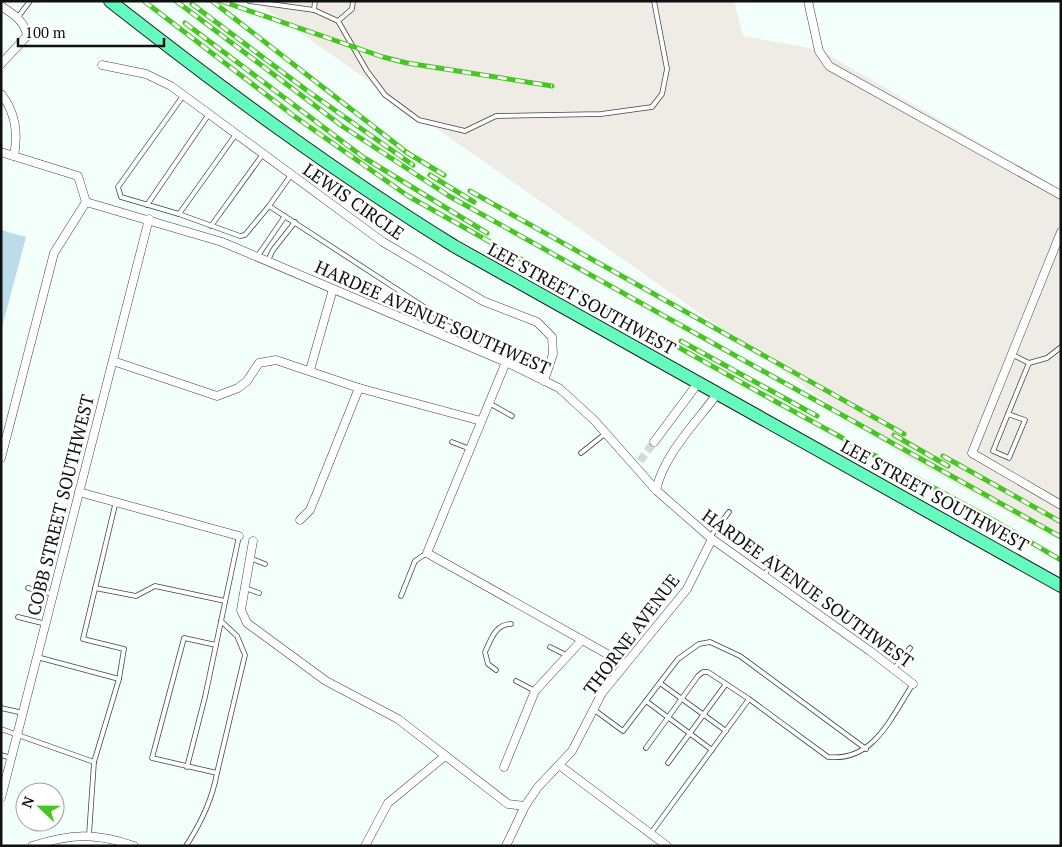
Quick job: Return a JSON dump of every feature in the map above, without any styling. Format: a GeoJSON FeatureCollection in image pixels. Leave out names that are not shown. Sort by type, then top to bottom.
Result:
{"type":"FeatureCollection","features":[{"type":"Feature","properties":{"kind":"main road","name":"LEE STREET SOUTHWEST"},"geometry":{"type":"LineString","coordinates":[[110,1],[261,117],[389,206],[454,246],[1061,586]]}},
{"type":"Feature","properties":{"kind":"street"},"geometry":{"type":"LineString","coordinates":[[808,1],[819,51],[829,66],[1061,195]]}},
{"type":"Feature","properties":{"kind":"street"},"geometry":{"type":"LineString","coordinates":[[1,6],[17,18],[26,28],[27,36],[1,64]]}},
{"type":"Feature","properties":{"kind":"street","name":"LEWIS CIRCLE"},"geometry":{"type":"LineString","coordinates":[[102,65],[146,74],[209,114],[383,242],[444,280],[483,301],[537,322],[552,338],[553,354],[544,381]]}},
{"type":"Feature","properties":{"kind":"street"},"geometry":{"type":"LineString","coordinates":[[1,94],[11,109],[16,125],[17,138],[14,156]]}},
{"type":"Feature","properties":{"kind":"street"},"geometry":{"type":"LineString","coordinates":[[1,152],[78,176],[86,202],[54,253],[1,458]]}},
{"type":"Feature","properties":{"kind":"street","name":"HARDEE AVENUE SOUTHWEST"},"geometry":{"type":"LineString","coordinates":[[86,202],[222,242],[474,348],[559,388],[606,433],[656,490],[711,538],[913,684]]}},
{"type":"Feature","properties":{"kind":"street","name":"COBB STREET SOUTHWEST"},"geometry":{"type":"LineString","coordinates":[[1,798],[149,219]]}},
{"type":"Feature","properties":{"kind":"street"},"geometry":{"type":"LineString","coordinates":[[1061,232],[972,453],[1061,505]]}},
{"type":"Feature","properties":{"kind":"street"},"geometry":{"type":"LineString","coordinates":[[310,370],[333,289]]}},
{"type":"Feature","properties":{"kind":"street"},"geometry":{"type":"LineString","coordinates":[[113,361],[217,396],[238,388],[247,381],[259,363],[276,360],[359,388],[481,421]]}},
{"type":"Feature","properties":{"kind":"street"},"geometry":{"type":"LineString","coordinates":[[506,362],[427,553],[626,664]]}},
{"type":"Feature","properties":{"kind":"street"},"geometry":{"type":"LineString","coordinates":[[654,442],[698,383]]}},
{"type":"Feature","properties":{"kind":"street"},"geometry":{"type":"LineString","coordinates":[[300,520],[310,510],[316,498],[359,388]]}},
{"type":"Feature","properties":{"kind":"street"},"geometry":{"type":"LineString","coordinates":[[656,490],[659,476],[667,462],[717,394]]}},
{"type":"Feature","properties":{"kind":"street"},"geometry":{"type":"LineString","coordinates":[[635,468],[640,460]]}},
{"type":"Feature","properties":{"kind":"street"},"geometry":{"type":"LineString","coordinates":[[79,492],[239,536]]}},
{"type":"Feature","properties":{"kind":"street","name":"THORNE AVENUE"},"geometry":{"type":"LineString","coordinates":[[506,846],[525,806],[538,787],[572,751],[602,693],[687,588],[711,538]]}},
{"type":"Feature","properties":{"kind":"street"},"geometry":{"type":"LineString","coordinates":[[253,541],[241,610],[247,623],[326,680],[398,719],[508,804],[525,806]]}},
{"type":"Feature","properties":{"kind":"street"},"geometry":{"type":"LineString","coordinates":[[504,767],[535,691],[582,640]]}},
{"type":"Feature","properties":{"kind":"street"},"geometry":{"type":"LineString","coordinates":[[365,846],[388,803],[445,756]]}},
{"type":"Feature","properties":{"kind":"street"},"geometry":{"type":"LineString","coordinates":[[559,765],[667,846]]}},
{"type":"Feature","properties":{"kind":"street"},"geometry":{"type":"LineString","coordinates":[[32,846],[64,836],[90,836],[111,839],[134,846]]}},
{"type":"Feature","properties":{"kind":"street"},"geometry":{"type":"LineString","coordinates":[[105,846],[111,839]]}},
{"type":"Feature","properties":{"kind":"lane"},"geometry":{"type":"LineString","coordinates":[[17,18],[30,1]]}},
{"type":"Feature","properties":{"kind":"lane"},"geometry":{"type":"LineString","coordinates":[[249,1],[314,10],[338,21],[367,71],[385,95],[419,120],[465,131],[496,116],[601,114],[652,107],[662,94],[667,68],[654,1]]}},
{"type":"Feature","properties":{"kind":"lane"},"geometry":{"type":"LineString","coordinates":[[314,10],[315,1]]}},
{"type":"Feature","properties":{"kind":"lane"},"geometry":{"type":"LineString","coordinates":[[338,21],[352,9],[354,1]]}},
{"type":"Feature","properties":{"kind":"lane"},"geometry":{"type":"LineString","coordinates":[[183,96],[118,187],[118,192],[125,199],[179,214],[240,236],[245,235],[291,175]]}},
{"type":"Feature","properties":{"kind":"lane"},"geometry":{"type":"LineString","coordinates":[[146,205],[209,114]]}},
{"type":"Feature","properties":{"kind":"lane"},"geometry":{"type":"LineString","coordinates":[[179,214],[236,134]]}},
{"type":"Feature","properties":{"kind":"lane"},"geometry":{"type":"LineString","coordinates":[[211,226],[263,154]]}},
{"type":"Feature","properties":{"kind":"lane"},"geometry":{"type":"LineString","coordinates":[[269,206],[439,317],[476,333],[478,337],[474,348]]}},
{"type":"Feature","properties":{"kind":"lane"},"geometry":{"type":"LineString","coordinates":[[257,257],[286,216]]}},
{"type":"Feature","properties":{"kind":"lane"},"geometry":{"type":"LineString","coordinates":[[267,262],[273,250],[295,222]]}},
{"type":"Feature","properties":{"kind":"lane"},"geometry":{"type":"LineString","coordinates":[[434,332],[439,317]]}},
{"type":"Feature","properties":{"kind":"lane"},"geometry":{"type":"LineString","coordinates":[[1011,354],[1029,363],[1048,358],[1061,347]]}},
{"type":"Feature","properties":{"kind":"lane"},"geometry":{"type":"LineString","coordinates":[[1008,414],[1025,420],[1009,458],[993,451],[1008,414],[1029,363]]}},
{"type":"Feature","properties":{"kind":"lane"},"geometry":{"type":"LineString","coordinates":[[489,403],[512,416]]}},
{"type":"Feature","properties":{"kind":"lane"},"geometry":{"type":"LineString","coordinates":[[581,453],[606,433]]}},
{"type":"Feature","properties":{"kind":"lane"},"geometry":{"type":"LineString","coordinates":[[452,442],[470,449]]}},
{"type":"Feature","properties":{"kind":"lane"},"geometry":{"type":"LineString","coordinates":[[90,836],[94,762],[119,679],[124,649],[83,639],[116,502]]}},
{"type":"Feature","properties":{"kind":"lane"},"geometry":{"type":"LineString","coordinates":[[711,538],[729,512]]}},
{"type":"Feature","properties":{"kind":"lane"},"geometry":{"type":"LineString","coordinates":[[187,767],[239,536]]}},
{"type":"Feature","properties":{"kind":"lane"},"geometry":{"type":"LineString","coordinates":[[401,596],[415,561],[427,553]]}},
{"type":"Feature","properties":{"kind":"lane"},"geometry":{"type":"LineString","coordinates":[[250,558],[265,564]]}},
{"type":"Feature","properties":{"kind":"lane"},"geometry":{"type":"LineString","coordinates":[[764,575],[776,558]]}},
{"type":"Feature","properties":{"kind":"lane"},"geometry":{"type":"LineString","coordinates":[[95,588],[136,596],[154,586],[225,601]]}},
{"type":"Feature","properties":{"kind":"lane"},"geometry":{"type":"LineString","coordinates":[[244,587],[259,593]]}},
{"type":"Feature","properties":{"kind":"lane"},"geometry":{"type":"LineString","coordinates":[[28,588],[53,594]]}},
{"type":"Feature","properties":{"kind":"lane"},"geometry":{"type":"LineString","coordinates":[[18,617],[46,624]]}},
{"type":"Feature","properties":{"kind":"lane"},"geometry":{"type":"LineString","coordinates":[[186,846],[200,825],[214,795],[217,774],[245,655],[237,636],[221,621]]}},
{"type":"Feature","properties":{"kind":"lane"},"geometry":{"type":"LineString","coordinates":[[496,670],[488,664],[485,652],[499,628],[504,624],[511,624]]}},
{"type":"Feature","properties":{"kind":"lane"},"geometry":{"type":"LineString","coordinates":[[216,645],[184,638],[152,758],[217,774]]}},
{"type":"Feature","properties":{"kind":"lane"},"geometry":{"type":"LineString","coordinates":[[593,709],[623,731],[678,659],[688,650],[699,644],[710,642],[740,656],[866,749]]}},
{"type":"Feature","properties":{"kind":"lane"},"geometry":{"type":"LineString","coordinates":[[550,647],[568,656]]}},
{"type":"Feature","properties":{"kind":"lane"},"geometry":{"type":"LineString","coordinates":[[894,669],[910,648]]}},
{"type":"Feature","properties":{"kind":"lane"},"geometry":{"type":"LineString","coordinates":[[37,657],[119,679]]}},
{"type":"Feature","properties":{"kind":"lane"},"geometry":{"type":"LineString","coordinates":[[646,748],[698,676],[703,672],[708,672],[749,699],[828,757],[841,758],[858,754],[879,736],[913,684]]}},
{"type":"Feature","properties":{"kind":"lane"},"geometry":{"type":"LineString","coordinates":[[516,681],[535,691]]}},
{"type":"Feature","properties":{"kind":"lane"},"geometry":{"type":"LineString","coordinates":[[660,683],[726,731]]}},
{"type":"Feature","properties":{"kind":"lane"},"geometry":{"type":"LineString","coordinates":[[668,763],[726,684]]}},
{"type":"Feature","properties":{"kind":"lane"},"geometry":{"type":"LineString","coordinates":[[652,833],[749,699]]}},
{"type":"Feature","properties":{"kind":"lane"},"geometry":{"type":"LineString","coordinates":[[646,701],[712,750]]}},
{"type":"Feature","properties":{"kind":"lane"},"geometry":{"type":"LineString","coordinates":[[1,708],[23,713]]}},
{"type":"Feature","properties":{"kind":"lane"},"geometry":{"type":"LineString","coordinates":[[1,729],[18,733],[94,762]]}},
{"type":"Feature","properties":{"kind":"lane"},"geometry":{"type":"LineString","coordinates":[[1,755],[12,758]]}},
{"type":"Feature","properties":{"kind":"shaded area"},"geometry":{"type":"Polygon","coordinates":[[[255,1],[734,1],[743,36],[820,50],[1061,190],[1061,541],[899,453],[255,1]]]}},
{"type":"Feature","properties":{"kind":"shaded area"},"geometry":{"type":"Polygon","coordinates":[[[1,230],[26,237],[1,331],[1,230]]]}},
{"type":"Feature","properties":{"kind":"tunnel"},"geometry":{"type":"LineString","coordinates":[[640,461],[654,442]]}},
{"type":"Feature","properties":{"kind":"railway"},"geometry":{"type":"LineString","coordinates":[[144,1],[294,116],[408,196],[771,399],[993,520],[1061,560]]}},
{"type":"Feature","properties":{"kind":"railway"},"geometry":{"type":"LineString","coordinates":[[176,1],[342,126],[449,196],[1061,537]]}},
{"type":"Feature","properties":{"kind":"railway"},"geometry":{"type":"LineString","coordinates":[[212,1],[405,151]]}},
{"type":"Feature","properties":{"kind":"railway"},"geometry":{"type":"LineString","coordinates":[[221,1],[383,57],[407,63],[552,86]]}},
{"type":"Feature","properties":{"kind":"railway"},"geometry":{"type":"LineString","coordinates":[[192,4],[309,92],[413,165]]}},
{"type":"Feature","properties":{"kind":"railway"},"geometry":{"type":"LineString","coordinates":[[185,23],[363,157],[487,233]]}},
{"type":"Feature","properties":{"kind":"railway"},"geometry":{"type":"LineString","coordinates":[[406,152],[444,175]]}},
{"type":"Feature","properties":{"kind":"railway"},"geometry":{"type":"LineString","coordinates":[[430,175],[474,202]]}},
{"type":"Feature","properties":{"kind":"railway"},"geometry":{"type":"LineString","coordinates":[[470,191],[904,434]]}},
{"type":"Feature","properties":{"kind":"railway"},"geometry":{"type":"LineString","coordinates":[[681,341],[817,416]]}},
{"type":"Feature","properties":{"kind":"railway"},"geometry":{"type":"LineString","coordinates":[[894,435],[948,466]]}},
{"type":"Feature","properties":{"kind":"railway"},"geometry":{"type":"LineString","coordinates":[[943,456],[1061,522]]}}]}
